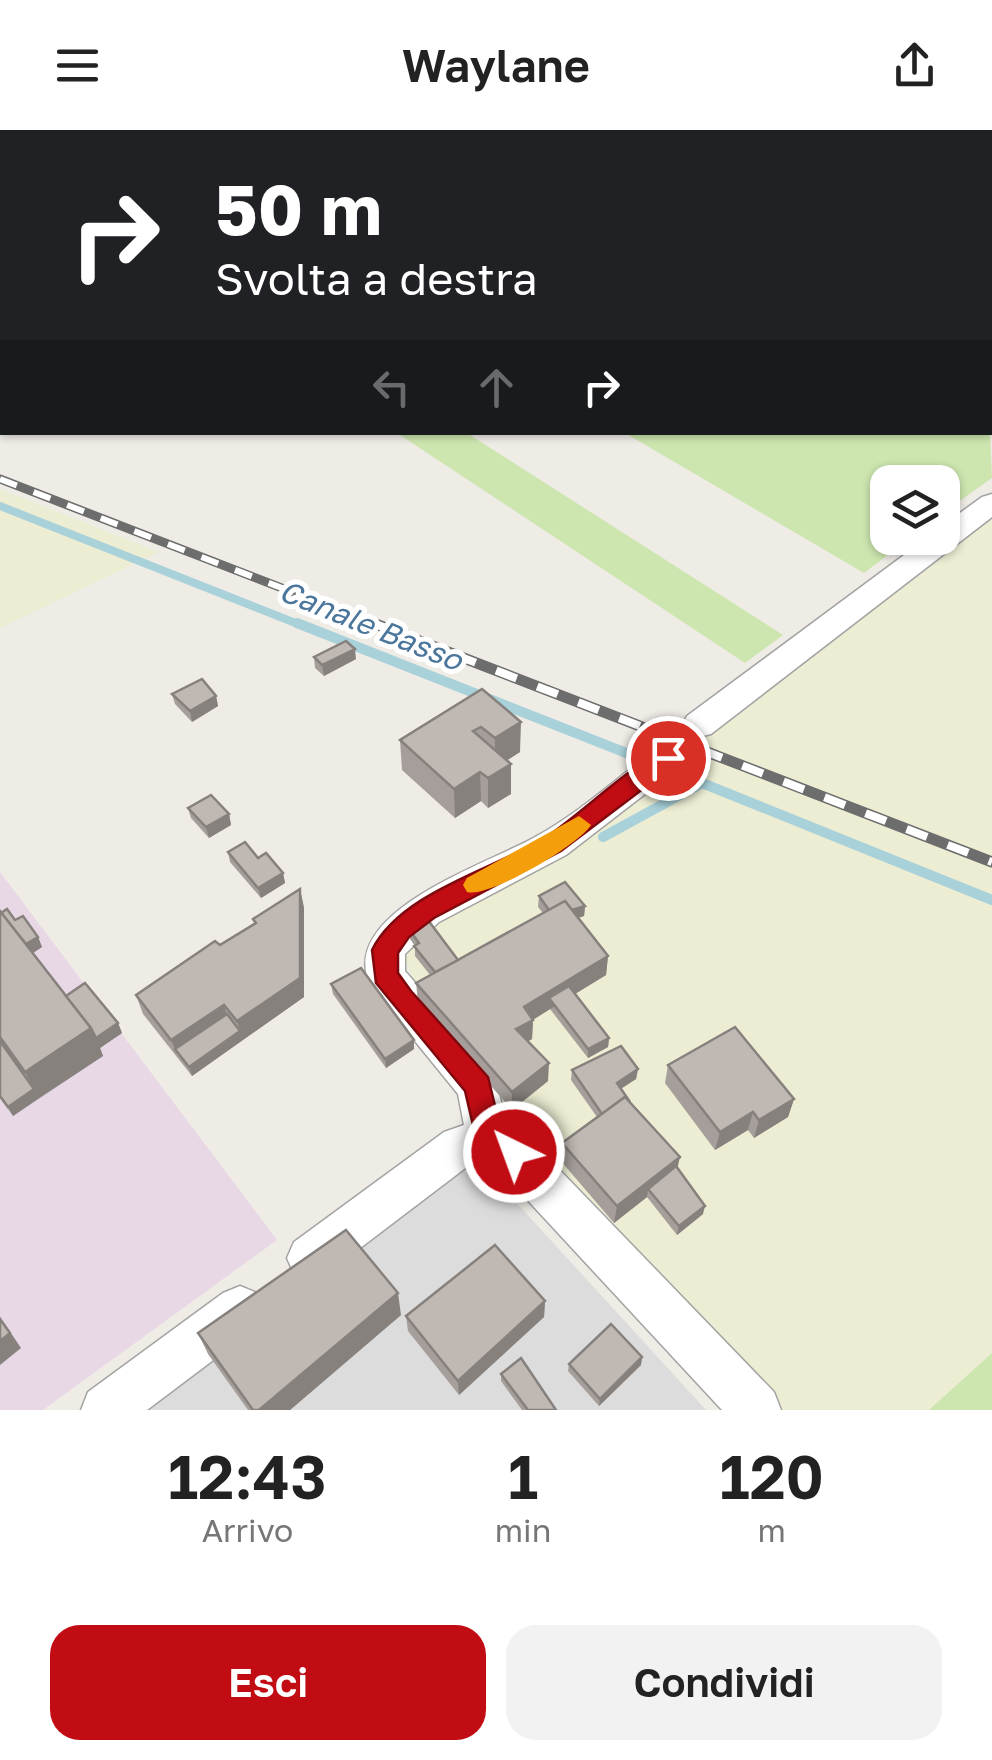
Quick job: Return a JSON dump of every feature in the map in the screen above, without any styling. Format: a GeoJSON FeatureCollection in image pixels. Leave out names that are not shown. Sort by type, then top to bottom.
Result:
{"type":"FeatureCollection","features":[{"type":"Feature","properties":{"kind":"street"},"geometry":{"type":"LineString","coordinates":[[698,725],[992,502]]}},
{"type":"Feature","properties":{"kind":"street"},"geometry":{"type":"LineString","coordinates":[[490,1142],[478,1086],[402,999],[386,975],[385,950],[400,930],[425,911],[552,845],[668,758]]}},
{"type":"Feature","properties":{"kind":"street"},"geometry":{"type":"LineString","coordinates":[[106,1410],[460,1146],[490,1142],[505,1144],[514,1152],[756,1410]]}},
{"type":"Feature","properties":{"kind":"shaded area"},"geometry":{"type":"Polygon","coordinates":[[[0,872],[277,1240],[43,1410],[0,1410],[0,872]]]}},
{"type":"Feature","properties":{"kind":"shaded area"},"geometry":{"type":"Polygon","coordinates":[[[462,1170],[504,1189],[706,1410],[121,1410],[462,1170]]]}},
{"type":"Feature","properties":{"kind":"green space"},"geometry":{"type":"Polygon","coordinates":[[[400,435],[470,435],[783,635],[745,663],[400,435]]]}},
{"type":"Feature","properties":{"kind":"green space"},"geometry":{"type":"Polygon","coordinates":[[[628,435],[990,435],[992,478],[960,501],[960,465],[870,465],[870,555],[888,555],[864,573],[628,435]]]}},
{"type":"Feature","properties":{"kind":"green space"},"geometry":{"type":"Polygon","coordinates":[[[0,489],[159,552],[0,628],[0,489]]]}},
{"type":"Feature","properties":{"kind":"green space"},"geometry":{"type":"Polygon","coordinates":[[[992,493],[992,1353],[929,1410],[779,1410],[635,1268],[491,1106],[422,999],[400,947],[676,762],[686,729],[909,555],[960,555],[960,517],[992,493]]]}},
{"type":"Feature","properties":{"kind":"green space"},"geometry":{"type":"Polygon","coordinates":[[[992,1353],[992,1410],[929,1410],[992,1353]]]}},
{"type":"Feature","properties":{"kind":"building"},"geometry":{"type":"Polygon","coordinates":[[[346,641],[355,649],[322,665],[314,657],[346,641]]]}},
{"type":"Feature","properties":{"kind":"building"},"geometry":{"type":"Polygon","coordinates":[[[202,679],[216,696],[190,711],[172,694],[202,679]]]}},
{"type":"Feature","properties":{"kind":"building"},"geometry":{"type":"Polygon","coordinates":[[[482,689],[521,722],[495,738],[481,727],[473,731],[511,764],[488,778],[480,772],[454,789],[400,740],[482,689]]]}},
{"type":"Feature","properties":{"kind":"building"},"geometry":{"type":"Polygon","coordinates":[[[211,795],[229,814],[206,827],[188,808],[211,795]]]}},
{"type":"Feature","properties":{"kind":"building"},"geometry":{"type":"Polygon","coordinates":[[[245,842],[258,858],[266,853],[283,873],[258,888],[228,852],[245,842]]]}},
{"type":"Feature","properties":{"kind":"building"},"geometry":{"type":"Polygon","coordinates":[[[565,882],[585,906],[572,910],[565,901],[549,910],[539,896],[565,882]]]}},
{"type":"Feature","properties":{"kind":"building"},"geometry":{"type":"Polygon","coordinates":[[[300,889],[300,978],[237,1021],[224,1005],[171,1040],[136,995],[215,941],[220,945],[256,923],[253,919],[300,889]]]}},
{"type":"Feature","properties":{"kind":"building"},"geometry":{"type":"Polygon","coordinates":[[[565,901],[608,956],[524,1007],[533,1020],[516,1029],[549,1063],[512,1092],[416,983],[565,901]]]}},
{"type":"Feature","properties":{"kind":"building"},"geometry":{"type":"Polygon","coordinates":[[[7,909],[15,920],[23,916],[38,937],[26,944],[1,913],[7,909]]]}},
{"type":"Feature","properties":{"kind":"building"},"geometry":{"type":"Polygon","coordinates":[[[0,911],[91,1028],[25,1072],[0,1037],[0,911]]]}},
{"type":"Feature","properties":{"kind":"building"},"geometry":{"type":"Polygon","coordinates":[[[428,920],[458,960],[435,972],[414,946],[419,943],[409,929],[428,920]]]}},
{"type":"Feature","properties":{"kind":"building"},"geometry":{"type":"Polygon","coordinates":[[[361,968],[414,1040],[385,1059],[331,984],[361,968]]]}},
{"type":"Feature","properties":{"kind":"building"},"geometry":{"type":"Polygon","coordinates":[[[85,983],[118,1023],[96,1038],[66,996],[85,983]]]}},
{"type":"Feature","properties":{"kind":"building"},"geometry":{"type":"Polygon","coordinates":[[[569,986],[609,1038],[588,1049],[549,998],[569,986]]]}},
{"type":"Feature","properties":{"kind":"building"},"geometry":{"type":"Polygon","coordinates":[[[227,1014],[240,1031],[189,1067],[175,1049],[227,1014]]]}},
{"type":"Feature","properties":{"kind":"building"},"geometry":{"type":"Polygon","coordinates":[[[735,1027],[794,1099],[759,1120],[753,1112],[720,1132],[668,1065],[735,1027]]]}},
{"type":"Feature","properties":{"kind":"building"},"geometry":{"type":"Polygon","coordinates":[[[0,1041],[34,1089],[8,1107],[0,1096],[0,1041]]]}},
{"type":"Feature","properties":{"kind":"building"},"geometry":{"type":"Polygon","coordinates":[[[621,1046],[638,1069],[617,1083],[630,1102],[625,1097],[602,1114],[572,1070],[621,1046]]]}},
{"type":"Feature","properties":{"kind":"building"},"geometry":{"type":"Polygon","coordinates":[[[625,1097],[680,1157],[617,1206],[562,1143],[625,1097]]]}},
{"type":"Feature","properties":{"kind":"building"},"geometry":{"type":"Polygon","coordinates":[[[676,1166],[705,1206],[679,1226],[648,1189],[676,1166]]]}},
{"type":"Feature","properties":{"kind":"building"},"geometry":{"type":"Polygon","coordinates":[[[346,1230],[398,1293],[259,1410],[253,1410],[198,1333],[346,1230]]]}},
{"type":"Feature","properties":{"kind":"building"},"geometry":{"type":"Polygon","coordinates":[[[495,1245],[545,1301],[458,1381],[406,1316],[495,1245]]]}},
{"type":"Feature","properties":{"kind":"building"},"geometry":{"type":"Polygon","coordinates":[[[0,1319],[10,1333],[0,1341],[0,1319]]]}},
{"type":"Feature","properties":{"kind":"building"},"geometry":{"type":"Polygon","coordinates":[[[611,1324],[642,1357],[600,1399],[569,1364],[611,1324]]]}},
{"type":"Feature","properties":{"kind":"building"},"geometry":{"type":"Polygon","coordinates":[[[521,1358],[556,1410],[528,1410],[501,1374],[521,1358]]]}},
{"type":"Feature","properties":{"kind":"waterway","name":"Canale Basso"},"geometry":{"type":"LineString","coordinates":[[0,506],[303,626]]}},
{"type":"Feature","properties":{"kind":"waterway","name":"Canale Basso"},"geometry":{"type":"LineString","coordinates":[[297,623],[644,760],[635,767]]}},
{"type":"Feature","properties":{"kind":"waterway","name":"Canale Basso"},"geometry":{"type":"LineString","coordinates":[[603,837],[702,783],[992,900]]}},
{"type":"Feature","properties":{"kind":"tunnel"},"geometry":{"type":"LineString","coordinates":[[668,758],[699,725]]}},
{"type":"Feature","properties":{"kind":"railway"},"geometry":{"type":"LineString","coordinates":[[0,479],[380,626]]}},
{"type":"Feature","properties":{"kind":"railway"},"geometry":{"type":"LineString","coordinates":[[373,623],[992,862]]}},
{"type":"Feature","properties":{"kind":"slow traffic"},"geometry":{"type":"LineString","coordinates":[[476,885],[552,845],[579,825]]}},
{"type":"Feature","properties":{"kind":"route"},"geometry":{"type":"LineString","coordinates":[[514,1152],[505,1144],[490,1142],[478,1086],[402,999],[386,975],[385,950],[400,930],[425,911],[552,845],[668,758]]}}]}
